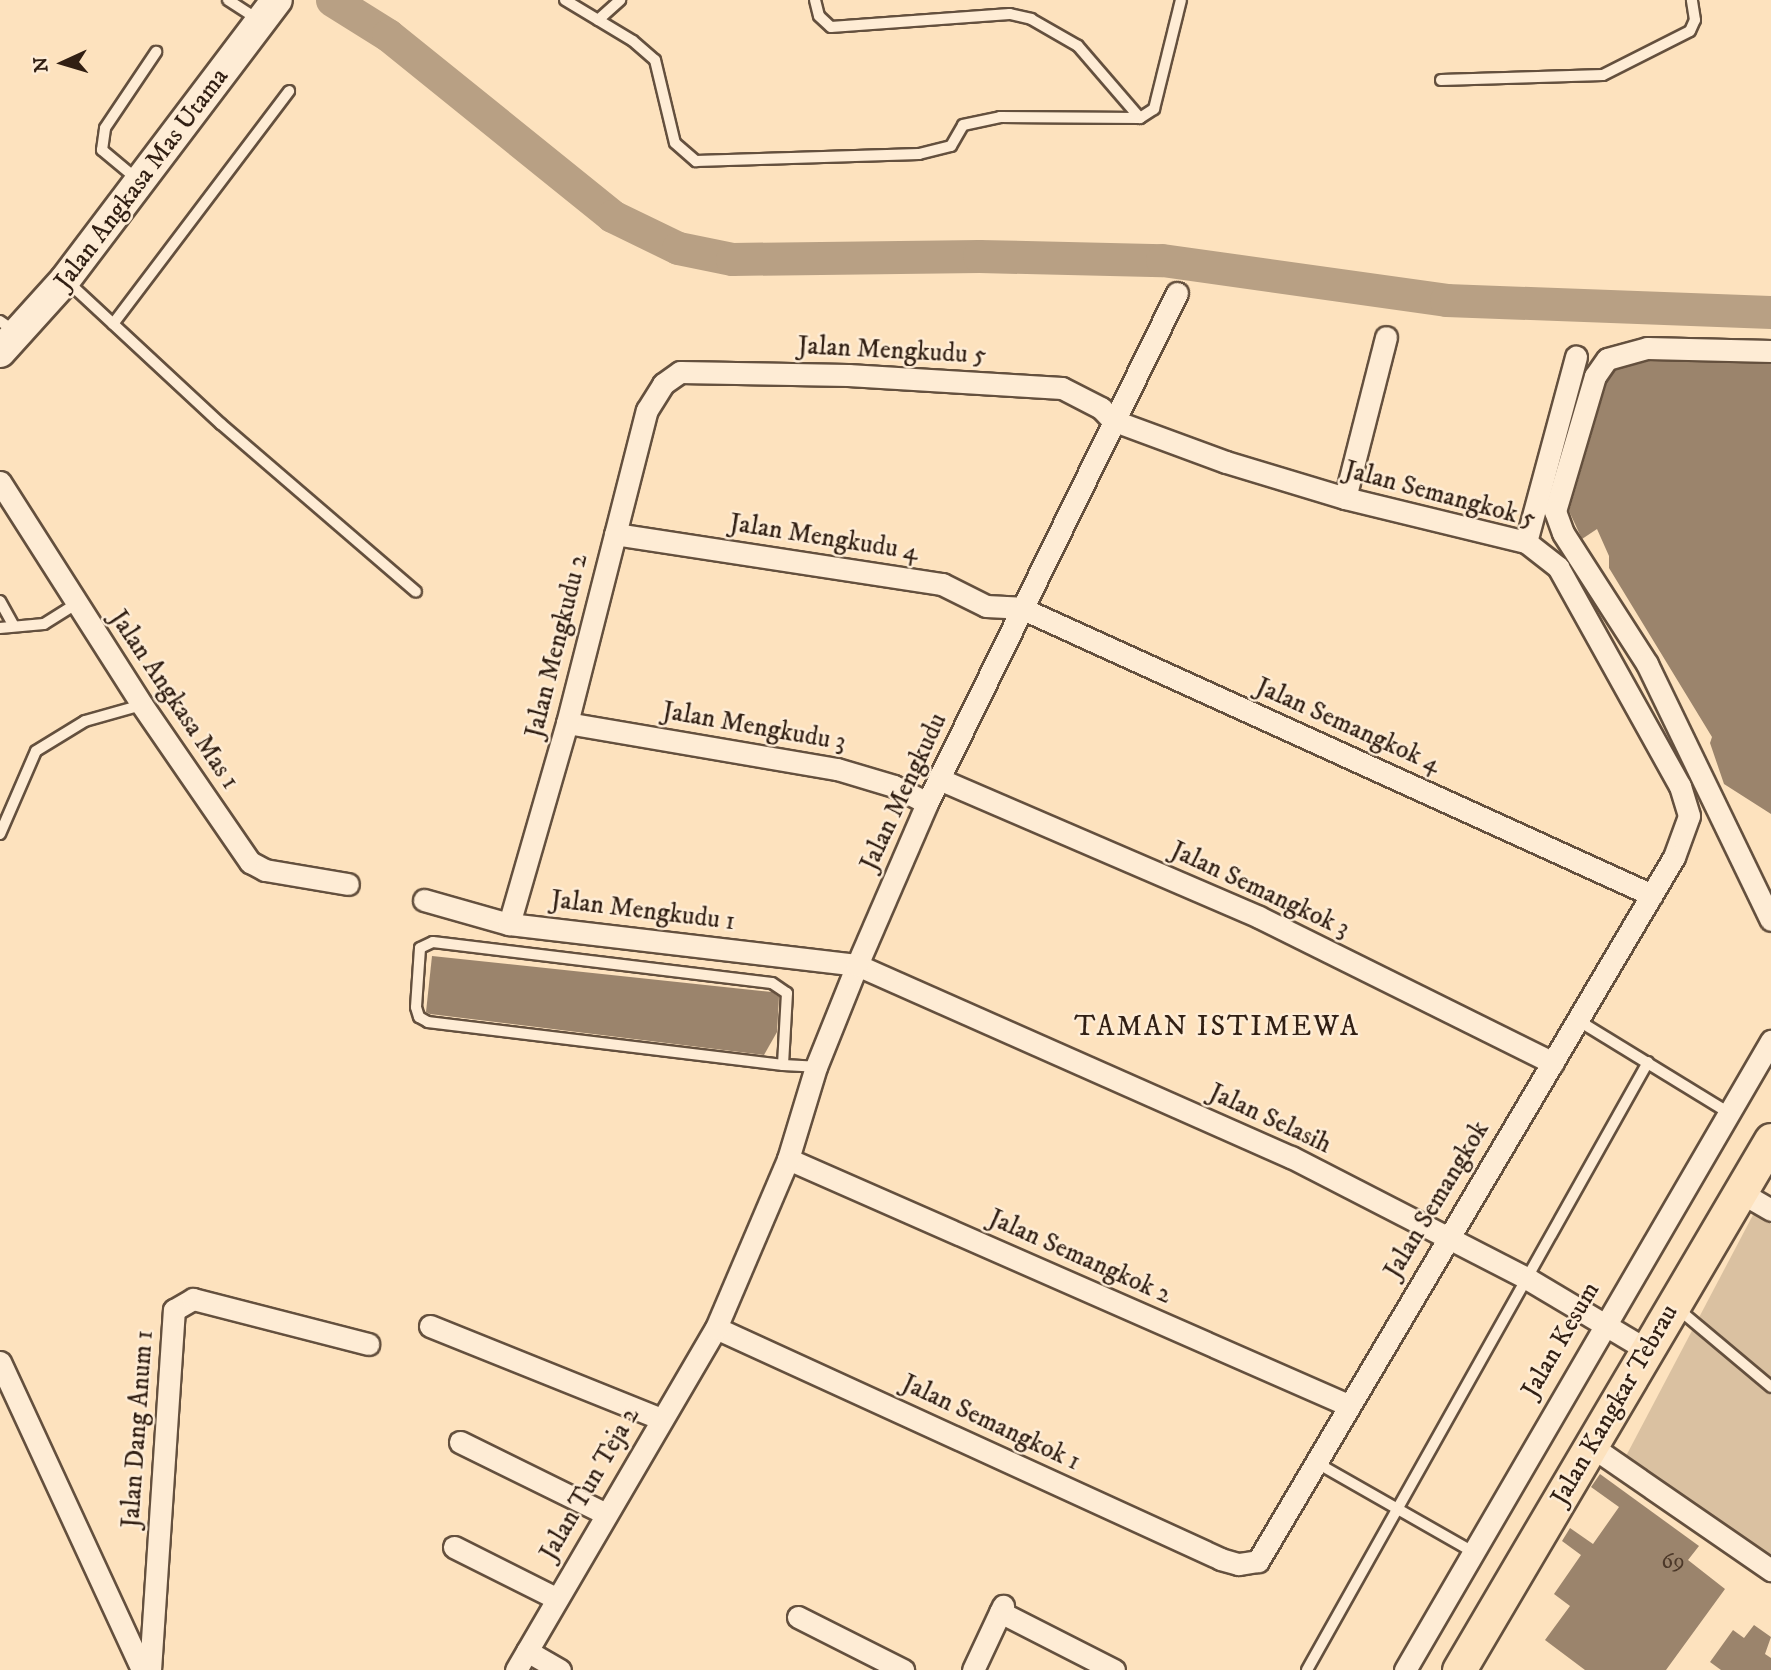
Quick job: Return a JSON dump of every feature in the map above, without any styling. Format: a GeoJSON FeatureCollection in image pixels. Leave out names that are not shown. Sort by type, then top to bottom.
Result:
{"type":"FeatureCollection","features":[{"type":"Feature","properties":{"kind":"main road","name":"Jalan Kangkar Tebrau"},"geometry":{"type":"LineString","coordinates":[[1470,1666],[1591,1446],[1771,1140]]}},
{"type":"Feature","properties":{"kind":"street","name":"Jalan Angkasa Mas Utama"},"geometry":{"type":"LineString","coordinates":[[6,336],[65,280],[270,11]]}},
{"type":"Feature","properties":{"kind":"street","name":"Jalan Mengkudu"},"geometry":{"type":"LineString","coordinates":[[716,1328],[788,1159],[816,1067],[927,803],[1112,420],[1177,293]]}},
{"type":"Feature","properties":{"kind":"street"},"geometry":{"type":"LineString","coordinates":[[1345,498],[1386,337]]}},
{"type":"Feature","properties":{"kind":"street"},"geometry":{"type":"LineString","coordinates":[[1771,351],[1647,348],[1607,359],[1595,376],[1555,511],[1563,533],[1647,664],[1771,920]]}},
{"type":"Feature","properties":{"kind":"street"},"geometry":{"type":"LineString","coordinates":[[1526,542],[1576,356]]}},
{"type":"Feature","properties":{"kind":"street","name":"Jalan Mengkudu 5"},"geometry":{"type":"LineString","coordinates":[[663,384],[680,372],[848,375],[1062,388],[1101,408],[1112,420]]}},
{"type":"Feature","properties":{"kind":"street","name":"Jalan Mengkudu 2"},"geometry":{"type":"LineString","coordinates":[[509,924],[567,723],[647,410],[663,384]]}},
{"type":"Feature","properties":{"kind":"street","name":"Jalan Semangkok 5"},"geometry":{"type":"LineString","coordinates":[[1112,420],[1226,462],[1345,498],[1526,542],[1558,567],[1572,589],[1680,786],[1689,816],[1674,857]]}},
{"type":"Feature","properties":{"kind":"street","name":"Jalan Angkasa Mas 1"},"geometry":{"type":"LineString","coordinates":[[0,482],[142,705],[250,862],[265,870],[348,884]]}},
{"type":"Feature","properties":{"kind":"street","name":"Jalan Mengkudu 4"},"geometry":{"type":"LineString","coordinates":[[615,534],[942,584],[986,606],[1021,608]]}},
{"type":"Feature","properties":{"kind":"street","name":"Jalan Semangkok 4"},"geometry":{"type":"LineString","coordinates":[[1021,608],[1652,895]]}},
{"type":"Feature","properties":{"kind":"street","name":"Jalan Mengkudu 3"},"geometry":{"type":"LineString","coordinates":[[567,723],[837,769],[894,786],[927,803]]}},
{"type":"Feature","properties":{"kind":"street","name":"Jalan Semangkok 3"},"geometry":{"type":"LineString","coordinates":[[939,779],[1259,917],[1553,1063]]}},
{"type":"Feature","properties":{"kind":"street","name":"Jalan Semangkok"},"geometry":{"type":"LineString","coordinates":[[1245,1564],[1262,1557],[1446,1238],[1579,1021],[1674,857]]}},
{"type":"Feature","properties":{"kind":"street","name":"Jalan Mengkudu 1"},"geometry":{"type":"LineString","coordinates":[[424,900],[509,924],[857,965]]}},
{"type":"Feature","properties":{"kind":"street","name":"Jalan Selasih"},"geometry":{"type":"LineString","coordinates":[[857,965],[1291,1157],[1528,1279],[1647,1350]]}},
{"type":"Feature","properties":{"kind":"street","name":"Jalan Kesum"},"geometry":{"type":"LineString","coordinates":[[1405,1670],[1603,1323],[1731,1114],[1771,1041]]}},
{"type":"Feature","properties":{"kind":"street","name":"Jalan Semangkok 2"},"geometry":{"type":"LineString","coordinates":[[788,1159],[1348,1405]]}},
{"type":"Feature","properties":{"kind":"street"},"geometry":{"type":"LineString","coordinates":[[1740,1192],[1771,1210]]}},
{"type":"Feature","properties":{"kind":"street","name":"Jalan Dang Anum 1"},"geometry":{"type":"LineString","coordinates":[[150,1670],[174,1310],[193,1299],[368,1344]]}},
{"type":"Feature","properties":{"kind":"street"},"geometry":{"type":"LineString","coordinates":[[430,1326],[659,1418]]}},
{"type":"Feature","properties":{"kind":"street","name":"Jalan Tun Teja 2"},"geometry":{"type":"LineString","coordinates":[[516,1670],[659,1418],[686,1383],[716,1328]]}},
{"type":"Feature","properties":{"kind":"street","name":"Jalan Semangkok 1"},"geometry":{"type":"LineString","coordinates":[[716,1328],[1221,1559],[1245,1564]]}},
{"type":"Feature","properties":{"kind":"street"},"geometry":{"type":"LineString","coordinates":[[0,1362],[142,1670]]}},
{"type":"Feature","properties":{"kind":"street"},"geometry":{"type":"LineString","coordinates":[[460,1442],[604,1513]]}},
{"type":"Feature","properties":{"kind":"street"},"geometry":{"type":"LineString","coordinates":[[1591,1446],[1771,1570]]}},
{"type":"Feature","properties":{"kind":"street"},"geometry":{"type":"LineString","coordinates":[[454,1548],[556,1598]]}},
{"type":"Feature","properties":{"kind":"street"},"geometry":{"type":"LineString","coordinates":[[973,1670],[1002,1609],[1114,1670]]}},
{"type":"Feature","properties":{"kind":"street"},"geometry":{"type":"LineString","coordinates":[[798,1617],[902,1670]]}},
{"type":"Feature","properties":{"kind":"street"},"geometry":{"type":"LineString","coordinates":[[527,1651],[560,1670]]}},
{"type":"Feature","properties":{"kind":"lane"},"geometry":{"type":"LineString","coordinates":[[228,0],[270,11]]}},
{"type":"Feature","properties":{"kind":"lane"},"geometry":{"type":"LineString","coordinates":[[565,0],[655,60],[675,143],[695,161],[919,154],[951,146],[963,125],[1000,117],[1140,118],[1154,109],[1181,0]]}},
{"type":"Feature","properties":{"kind":"lane"},"geometry":{"type":"LineString","coordinates":[[598,20],[620,0]]}},
{"type":"Feature","properties":{"kind":"lane"},"geometry":{"type":"LineString","coordinates":[[815,0],[818,16],[831,27],[1010,14],[1031,19],[1078,46],[1140,118]]}},
{"type":"Feature","properties":{"kind":"lane"},"geometry":{"type":"LineString","coordinates":[[1441,80],[1603,75],[1690,31],[1695,20],[1692,0]]}},
{"type":"Feature","properties":{"kind":"lane"},"geometry":{"type":"LineString","coordinates":[[141,182],[102,150],[106,128],[156,52]]}},
{"type":"Feature","properties":{"kind":"lane"},"geometry":{"type":"LineString","coordinates":[[113,324],[289,91]]}},
{"type":"Feature","properties":{"kind":"lane"},"geometry":{"type":"LineString","coordinates":[[65,280],[416,592]]}},
{"type":"Feature","properties":{"kind":"lane"},"geometry":{"type":"LineString","coordinates":[[0,601],[13,624]]}},
{"type":"Feature","properties":{"kind":"lane"},"geometry":{"type":"LineString","coordinates":[[0,628],[13,624],[44,624],[77,603]]}},
{"type":"Feature","properties":{"kind":"lane"},"geometry":{"type":"LineString","coordinates":[[0,834],[36,751],[85,721],[142,705]]}},
{"type":"Feature","properties":{"kind":"lane"},"geometry":{"type":"LineString","coordinates":[[783,1065],[787,993],[772,983],[433,942],[420,948],[416,1012],[428,1022],[783,1065],[816,1067]]}},
{"type":"Feature","properties":{"kind":"lane"},"geometry":{"type":"LineString","coordinates":[[1579,1021],[1731,1114]]}},
{"type":"Feature","properties":{"kind":"lane"},"geometry":{"type":"LineString","coordinates":[[1307,1670],[1648,1062]]}},
{"type":"Feature","properties":{"kind":"lane"},"geometry":{"type":"LineString","coordinates":[[1674,1305],[1771,1387]]}},
{"type":"Feature","properties":{"kind":"lane"},"geometry":{"type":"LineString","coordinates":[[1317,1463],[1471,1551]]}},
{"type":"Feature","properties":{"kind":"shaded area"},"geometry":{"type":"Polygon","coordinates":[[[1754,1213],[1771,1224],[1771,1559],[1626,1456],[1754,1213]]]}},
{"type":"Feature","properties":{"kind":"building"},"geometry":{"type":"Polygon","coordinates":[[[1649,361],[1771,364],[1771,814],[1724,784],[1710,743],[1712,737],[1609,568],[1609,556],[1597,529],[1582,539],[1569,511],[1607,382],[1615,370],[1649,361]]]}},
{"type":"Feature","properties":{"kind":"building"},"geometry":{"type":"Polygon","coordinates":[[[432,956],[772,992],[779,997],[777,1032],[764,1055],[430,1014],[426,1012],[432,956]]]}},
{"type":"Feature","properties":{"kind":"building"},"geometry":{"type":"Polygon","coordinates":[[[1600,1474],[1699,1546],[1688,1560],[1725,1589],[1666,1670],[1585,1670],[1545,1640],[1570,1606],[1554,1594],[1581,1555],[1562,1541],[1570,1528],[1593,1544],[1619,1507],[1591,1487],[1600,1474]]]}},
{"type":"Feature","properties":{"kind":"building"},"geometry":{"type":"Polygon","coordinates":[[[1754,1625],[1771,1637],[1765,1654],[1771,1658],[1771,1670],[1721,1670],[1710,1662],[1733,1630],[1744,1638],[1754,1625]]]}},
{"type":"Feature","properties":{"kind":"waterway"},"geometry":{"type":"LineString","coordinates":[[332,0],[388,35],[612,216],[678,248],[732,259],[979,256],[1162,260],[1446,300],[1771,312]]}},
{"type":"Feature","properties":{"kind":"district","name":"TAMAN ISTIMEWA"},"geometry":{"type":"Point","coordinates":[1217,1027]}}]}
